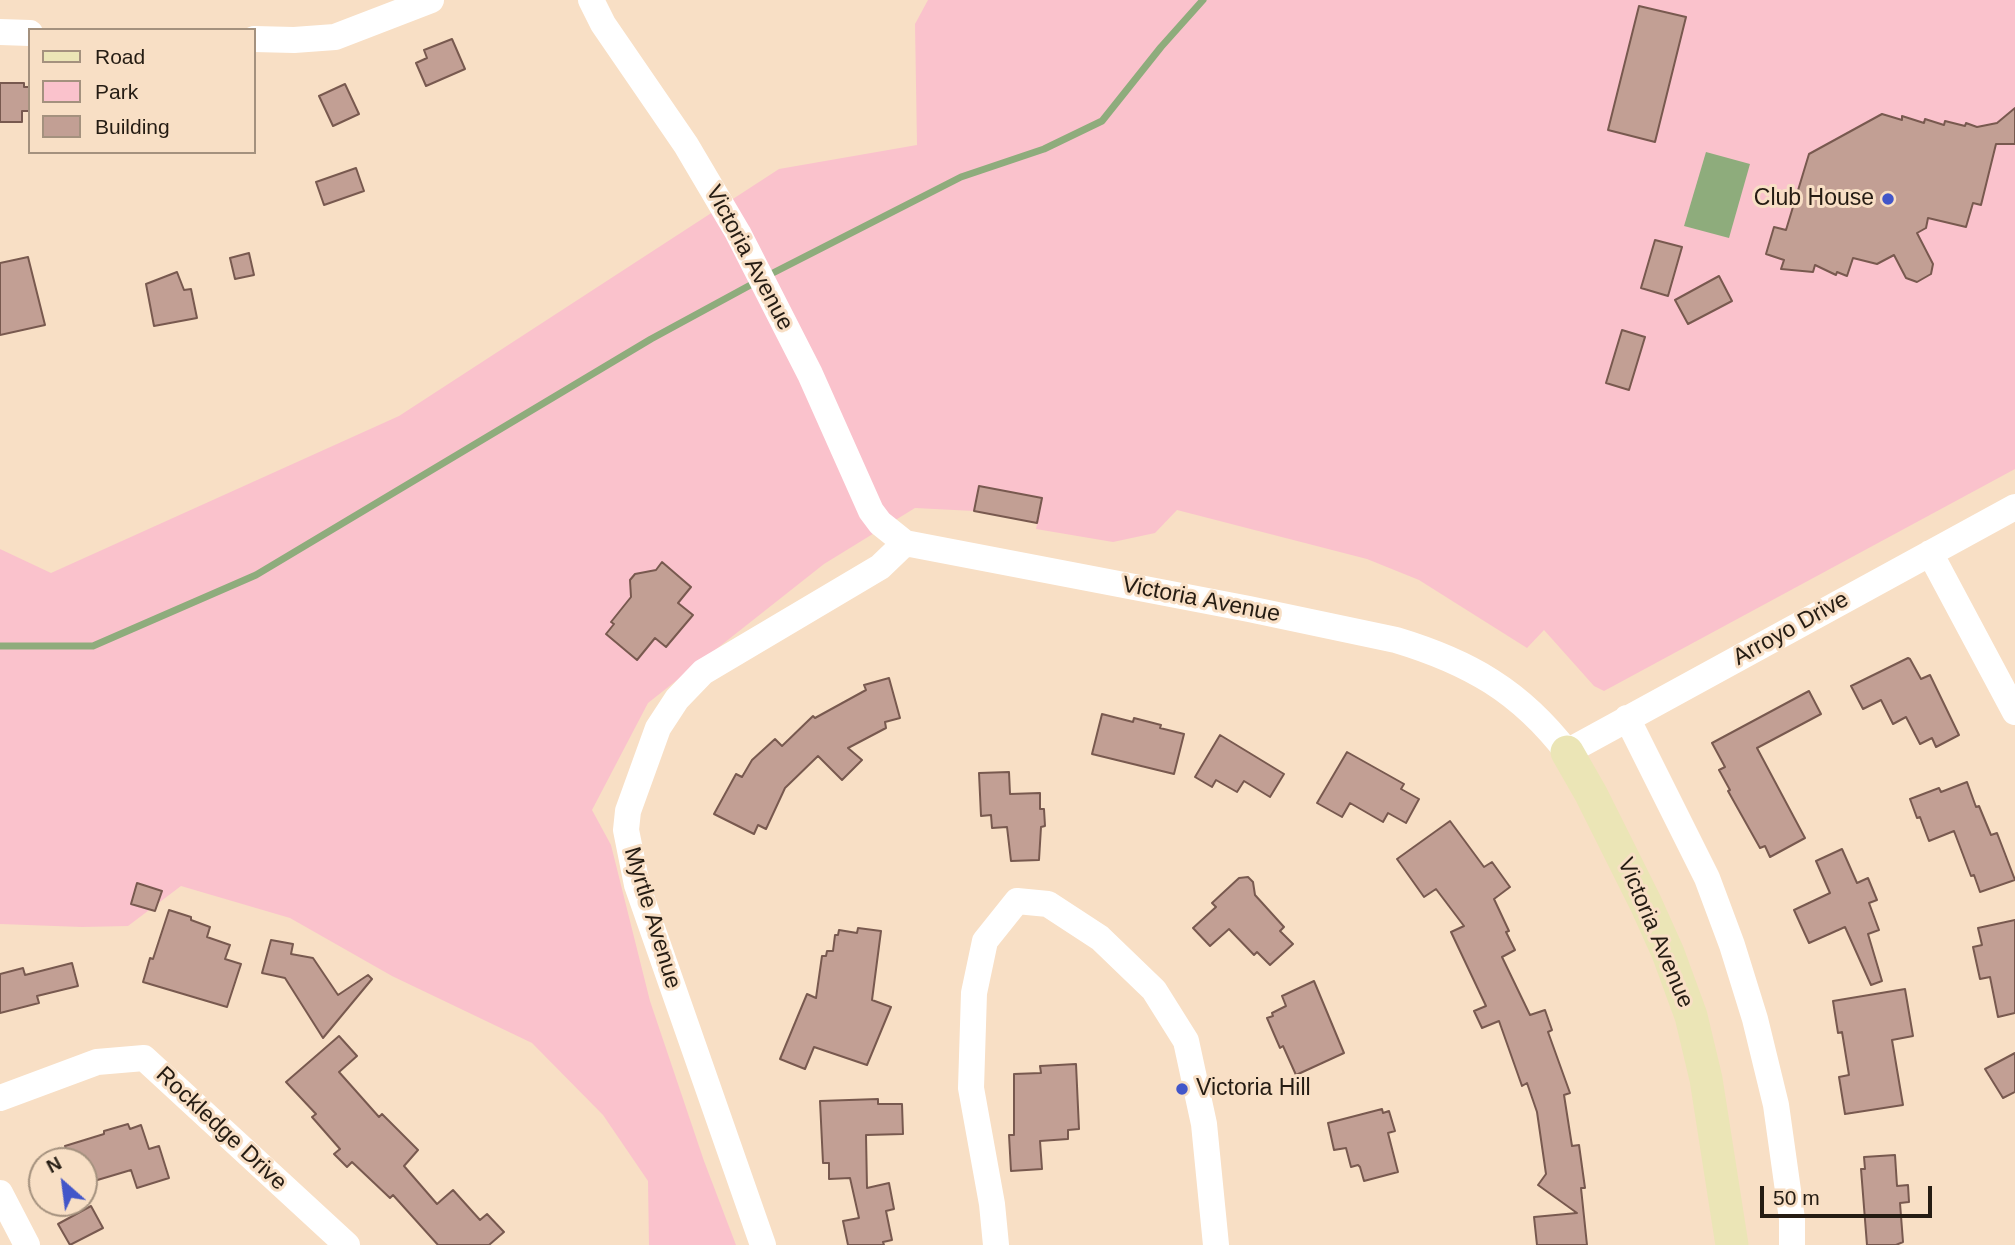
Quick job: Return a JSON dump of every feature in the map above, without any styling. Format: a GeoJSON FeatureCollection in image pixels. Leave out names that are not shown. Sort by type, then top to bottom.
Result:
{"type":"FeatureCollection","features":[{"type":"Feature","properties":{"kind":"main road","name":"Victoria Avenue"},"geometry":{"type":"LineString","coordinates":[[1567,752],[1646,904],[1668,953],[1690,1016],[1706,1079],[1732,1245]]}},
{"type":"Feature","properties":{"kind":"street"},"geometry":{"type":"LineString","coordinates":[[256,39],[335,37],[431,0]]}},
{"type":"Feature","properties":{"kind":"street","name":"Victoria Avenue"},"geometry":{"type":"LineString","coordinates":[[591,0],[603,24],[679,135],[738,233],[810,374],[871,511],[885,528],[905,543],[1249,609],[1418,646],[1465,665],[1511,694],[1549,729],[1567,752]]}},
{"type":"Feature","properties":{"kind":"street"},"geometry":{"type":"LineString","coordinates":[[0,32],[28,33]]}},
{"type":"Feature","properties":{"kind":"street","name":"Arroyo Drive"},"geometry":{"type":"LineString","coordinates":[[1567,752],[2015,507]]}},
{"type":"Feature","properties":{"kind":"street","name":"Myrtle Avenue"},"geometry":{"type":"LineString","coordinates":[[763,1245],[637,885],[626,830],[628,811],[658,728],[677,699],[703,672],[880,567],[905,543]]}},
{"type":"Feature","properties":{"kind":"street"},"geometry":{"type":"LineString","coordinates":[[1930,553],[2015,712]]}},
{"type":"Feature","properties":{"kind":"street"},"geometry":{"type":"LineString","coordinates":[[1627,718],[1707,878],[1732,945],[1755,1019],[1776,1105],[1792,1219],[1792,1245]]}},
{"type":"Feature","properties":{"kind":"street"},"geometry":{"type":"LineString","coordinates":[[996,1245],[992,1204],[971,1088],[974,993],[985,941],[1017,901],[1048,904],[1100,938],[1154,990],[1186,1041],[1204,1124],[1216,1245]]}},
{"type":"Feature","properties":{"kind":"street","name":"Rockledge Drive"},"geometry":{"type":"LineString","coordinates":[[0,1098],[97,1062],[144,1058],[347,1245]]}},
{"type":"Feature","properties":{"kind":"street"},"geometry":{"type":"LineString","coordinates":[[0,1193],[27,1245]]}},
{"type":"Feature","properties":{"kind":"green space"},"geometry":{"type":"Polygon","coordinates":[[[928,0],[2015,0],[2015,469],[1604,691],[1594,686],[1544,630],[1527,648],[1419,580],[1367,559],[1177,510],[1155,533],[1113,542],[1036,529],[1042,499],[979,486],[974,511],[915,508],[824,564],[648,703],[592,810],[611,845],[650,1001],[704,1161],[736,1245],[649,1245],[648,1181],[603,1115],[532,1043],[392,976],[290,918],[181,886],[128,926],[0,924],[0,549],[51,573],[399,416],[779,169],[917,145],[915,24],[928,0]]]}},
{"type":"Feature","properties":{"kind":"shaded area"},"geometry":{"type":"Polygon","coordinates":[[[1706,152],[1750,164],[1729,238],[1684,226],[1706,152]]]}},
{"type":"Feature","properties":{"kind":"building"},"geometry":{"type":"Polygon","coordinates":[[[1639,6],[1686,17],[1655,142],[1608,130],[1639,6]]]}},
{"type":"Feature","properties":{"kind":"building"},"geometry":{"type":"Polygon","coordinates":[[[452,39],[465,69],[426,86],[416,63],[427,58],[424,50],[452,39]]]}},
{"type":"Feature","properties":{"kind":"building"},"geometry":{"type":"Polygon","coordinates":[[[0,83],[24,83],[24,87],[28,87],[28,111],[22,111],[22,122],[0,122],[0,83]]]}},
{"type":"Feature","properties":{"kind":"building"},"geometry":{"type":"Polygon","coordinates":[[[345,84],[359,114],[333,126],[319,96],[345,84]]]}},
{"type":"Feature","properties":{"kind":"building","name":"Club House"},"geometry":{"type":"Polygon","coordinates":[[[2015,108],[2015,144],[1996,144],[1981,205],[1973,203],[1966,227],[1928,218],[1926,228],[1917,233],[1933,264],[1931,274],[1917,282],[1906,278],[1894,255],[1877,264],[1853,258],[1847,276],[1837,272],[1836,275],[1815,265],[1813,272],[1781,269],[1784,260],[1766,254],[1774,227],[1786,230],[1809,154],[1882,114],[1902,120],[1902,116],[1924,123],[1925,119],[1944,125],[1945,121],[1977,127],[1997,123],[2015,108]]]}},
{"type":"Feature","properties":{"kind":"building"},"geometry":{"type":"Polygon","coordinates":[[[356,168],[364,191],[324,205],[316,182],[356,168]]]}},
{"type":"Feature","properties":{"kind":"building"},"geometry":{"type":"Polygon","coordinates":[[[1655,240],[1682,247],[1668,296],[1641,288],[1655,240]]]}},
{"type":"Feature","properties":{"kind":"building"},"geometry":{"type":"Polygon","coordinates":[[[249,253],[254,275],[235,279],[230,258],[249,253]]]}},
{"type":"Feature","properties":{"kind":"building"},"geometry":{"type":"Polygon","coordinates":[[[28,257],[45,325],[0,335],[0,263],[28,257]]]}},
{"type":"Feature","properties":{"kind":"building"},"geometry":{"type":"Polygon","coordinates":[[[177,272],[184,290],[191,289],[197,318],[154,326],[146,284],[177,272]]]}},
{"type":"Feature","properties":{"kind":"building"},"geometry":{"type":"Polygon","coordinates":[[[1719,276],[1732,301],[1688,324],[1675,300],[1719,276]]]}},
{"type":"Feature","properties":{"kind":"building"},"geometry":{"type":"Polygon","coordinates":[[[1622,330],[1645,337],[1629,390],[1606,383],[1622,330]]]}},
{"type":"Feature","properties":{"kind":"building"},"geometry":{"type":"Polygon","coordinates":[[[979,486],[1042,498],[1037,523],[974,511],[979,486]]]}},
{"type":"Feature","properties":{"kind":"building"},"geometry":{"type":"Polygon","coordinates":[[[662,562],[691,587],[678,603],[693,615],[666,647],[655,638],[637,660],[606,634],[614,624],[611,622],[631,597],[630,580],[635,574],[656,570],[662,562]]]}},
{"type":"Feature","properties":{"kind":"building"},"geometry":{"type":"Polygon","coordinates":[[[1908,658],[1921,679],[1930,675],[1959,735],[1936,747],[1932,738],[1920,744],[1906,717],[1893,724],[1881,700],[1863,709],[1851,686],[1908,658]]]}},
{"type":"Feature","properties":{"kind":"building"},"geometry":{"type":"Polygon","coordinates":[[[889,678],[900,718],[885,722],[886,728],[848,748],[862,760],[842,780],[818,756],[785,788],[766,829],[758,825],[754,834],[714,814],[736,774],[742,777],[752,760],[775,739],[782,746],[813,716],[815,718],[866,690],[864,685],[889,678]]]}},
{"type":"Feature","properties":{"kind":"building"},"geometry":{"type":"Polygon","coordinates":[[[1809,691],[1821,714],[1757,748],[1805,838],[1770,857],[1765,846],[1760,848],[1728,791],[1730,790],[1719,770],[1725,767],[1712,743],[1809,691]]]}},
{"type":"Feature","properties":{"kind":"building"},"geometry":{"type":"Polygon","coordinates":[[[1102,714],[1133,722],[1134,718],[1184,734],[1174,774],[1092,754],[1102,714]]]}},
{"type":"Feature","properties":{"kind":"building"},"geometry":{"type":"Polygon","coordinates":[[[1220,735],[1284,774],[1270,797],[1244,781],[1237,792],[1216,780],[1212,787],[1195,777],[1220,735]]]}},
{"type":"Feature","properties":{"kind":"building"},"geometry":{"type":"Polygon","coordinates":[[[1347,752],[1404,784],[1401,789],[1419,799],[1406,823],[1388,813],[1383,822],[1350,803],[1342,817],[1317,803],[1347,752]]]}},
{"type":"Feature","properties":{"kind":"building"},"geometry":{"type":"Polygon","coordinates":[[[1009,772],[1010,794],[1040,793],[1040,809],[1044,809],[1045,826],[1041,827],[1039,860],[1011,861],[1007,827],[992,828],[991,815],[981,816],[979,773],[1009,772]]]}},
{"type":"Feature","properties":{"kind":"building"},"geometry":{"type":"Polygon","coordinates":[[[1967,782],[1976,807],[1979,806],[1991,835],[1997,833],[2015,880],[1980,892],[1954,831],[1929,841],[1910,799],[1939,788],[1941,792],[1967,782]]]}},
{"type":"Feature","properties":{"kind":"building"},"geometry":{"type":"Polygon","coordinates":[[[1450,821],[1484,867],[1492,862],[1510,887],[1494,899],[1515,950],[1502,957],[1530,1015],[1545,1010],[1552,1030],[1548,1032],[1570,1093],[1564,1095],[1572,1146],[1579,1145],[1585,1188],[1581,1188],[1587,1245],[1537,1245],[1534,1217],[1577,1213],[1538,1185],[1546,1174],[1537,1112],[1527,1083],[1522,1086],[1499,1021],[1482,1028],[1474,1011],[1486,1006],[1451,932],[1464,926],[1436,889],[1424,897],[1397,859],[1450,821]]]}},
{"type":"Feature","properties":{"kind":"building"},"geometry":{"type":"Polygon","coordinates":[[[1842,849],[1857,883],[1868,878],[1877,900],[1869,903],[1879,930],[1868,934],[1882,981],[1871,985],[1845,927],[1809,943],[1794,910],[1830,893],[1816,861],[1842,849]]]}},
{"type":"Feature","properties":{"kind":"building"},"geometry":{"type":"Polygon","coordinates":[[[1248,877],[1253,882],[1255,895],[1284,927],[1280,931],[1293,944],[1270,965],[1257,952],[1254,955],[1229,929],[1210,946],[1193,928],[1216,907],[1212,903],[1239,878],[1248,877]]]}},
{"type":"Feature","properties":{"kind":"building"},"geometry":{"type":"Polygon","coordinates":[[[137,883],[162,891],[155,911],[131,904],[137,883]]]}},
{"type":"Feature","properties":{"kind":"building"},"geometry":{"type":"Polygon","coordinates":[[[169,910],[210,927],[207,937],[230,945],[225,959],[241,964],[227,1007],[143,982],[169,910]]]}},
{"type":"Feature","properties":{"kind":"building"},"geometry":{"type":"Polygon","coordinates":[[[2015,920],[2015,1013],[1998,1017],[1990,977],[1980,979],[1973,947],[1982,945],[1978,928],[2015,920]]]}},
{"type":"Feature","properties":{"kind":"building"},"geometry":{"type":"Polygon","coordinates":[[[858,928],[881,931],[872,1000],[891,1007],[867,1065],[814,1047],[805,1069],[780,1059],[807,994],[816,998],[822,956],[826,956],[827,951],[833,951],[835,935],[838,935],[839,930],[857,933],[858,928]]]}},
{"type":"Feature","properties":{"kind":"building"},"geometry":{"type":"Polygon","coordinates":[[[271,940],[293,944],[291,954],[313,958],[338,995],[368,975],[372,979],[323,1038],[285,978],[262,973],[271,940]]]}},
{"type":"Feature","properties":{"kind":"building"},"geometry":{"type":"Polygon","coordinates":[[[72,963],[78,986],[37,996],[39,1003],[0,1013],[0,974],[23,968],[25,975],[72,963]]]}},
{"type":"Feature","properties":{"kind":"building"},"geometry":{"type":"Polygon","coordinates":[[[1314,981],[1344,1053],[1296,1075],[1267,1018],[1286,1006],[1282,996],[1314,981]]]}},
{"type":"Feature","properties":{"kind":"building"},"geometry":{"type":"Polygon","coordinates":[[[1905,989],[1913,1036],[1892,1040],[1903,1105],[1845,1114],[1839,1077],[1849,1075],[1842,1032],[1838,1033],[1833,1001],[1905,989]]]}},
{"type":"Feature","properties":{"kind":"building"},"geometry":{"type":"Polygon","coordinates":[[[339,1036],[357,1056],[339,1072],[379,1117],[382,1114],[418,1150],[404,1166],[437,1204],[453,1190],[480,1220],[487,1214],[504,1232],[489,1245],[438,1245],[393,1195],[390,1198],[352,1162],[347,1167],[334,1154],[340,1149],[312,1117],[316,1114],[286,1082],[339,1036]]]}},
{"type":"Feature","properties":{"kind":"building"},"geometry":{"type":"Polygon","coordinates":[[[2015,1053],[2015,1092],[2003,1098],[1985,1069],[2015,1053]]]}},
{"type":"Feature","properties":{"kind":"building"},"geometry":{"type":"Polygon","coordinates":[[[1076,1064],[1079,1129],[1068,1130],[1068,1139],[1040,1141],[1042,1169],[1011,1171],[1009,1135],[1014,1135],[1014,1074],[1041,1073],[1040,1066],[1076,1064]]]}},
{"type":"Feature","properties":{"kind":"building"},"geometry":{"type":"Polygon","coordinates":[[[878,1099],[878,1104],[902,1104],[903,1134],[866,1135],[867,1188],[889,1183],[894,1209],[886,1211],[892,1240],[883,1242],[884,1245],[848,1245],[843,1221],[859,1218],[850,1178],[829,1179],[829,1163],[823,1163],[820,1101],[878,1099]]]}},
{"type":"Feature","properties":{"kind":"building"},"geometry":{"type":"Polygon","coordinates":[[[1382,1109],[1383,1113],[1389,1111],[1395,1131],[1388,1133],[1398,1172],[1364,1181],[1360,1167],[1351,1167],[1346,1148],[1334,1150],[1328,1123],[1382,1109]]]}},
{"type":"Feature","properties":{"kind":"building"},"geometry":{"type":"Polygon","coordinates":[[[128,1124],[130,1129],[141,1125],[149,1149],[159,1146],[169,1178],[137,1188],[131,1170],[98,1180],[98,1147],[65,1146],[104,1134],[104,1131],[128,1124]]]}},
{"type":"Feature","properties":{"kind":"building"},"geometry":{"type":"Polygon","coordinates":[[[1895,1155],[1897,1186],[1908,1185],[1909,1202],[1900,1203],[1903,1242],[1896,1245],[1867,1245],[1861,1169],[1865,1169],[1864,1157],[1895,1155]]]}},
{"type":"Feature","properties":{"kind":"building"},"geometry":{"type":"Polygon","coordinates":[[[71,1217],[97,1217],[103,1228],[70,1245],[58,1224],[71,1217]]]}},
{"type":"Feature","properties":{"kind":"waterway"},"geometry":{"type":"LineString","coordinates":[[767,276],[961,177],[1044,149],[1102,121],[1161,47],[1203,0]]}},
{"type":"Feature","properties":{"kind":"waterway"},"geometry":{"type":"LineString","coordinates":[[0,646],[93,646],[256,575],[651,339],[756,282]]}},
{"type":"Feature","properties":{"kind":"place","name":"Club House"},"geometry":{"type":"Point","coordinates":[1888,199]}},
{"type":"Feature","properties":{"kind":"place","name":"Victoria Hill"},"geometry":{"type":"Point","coordinates":[1182,1089]}}]}
